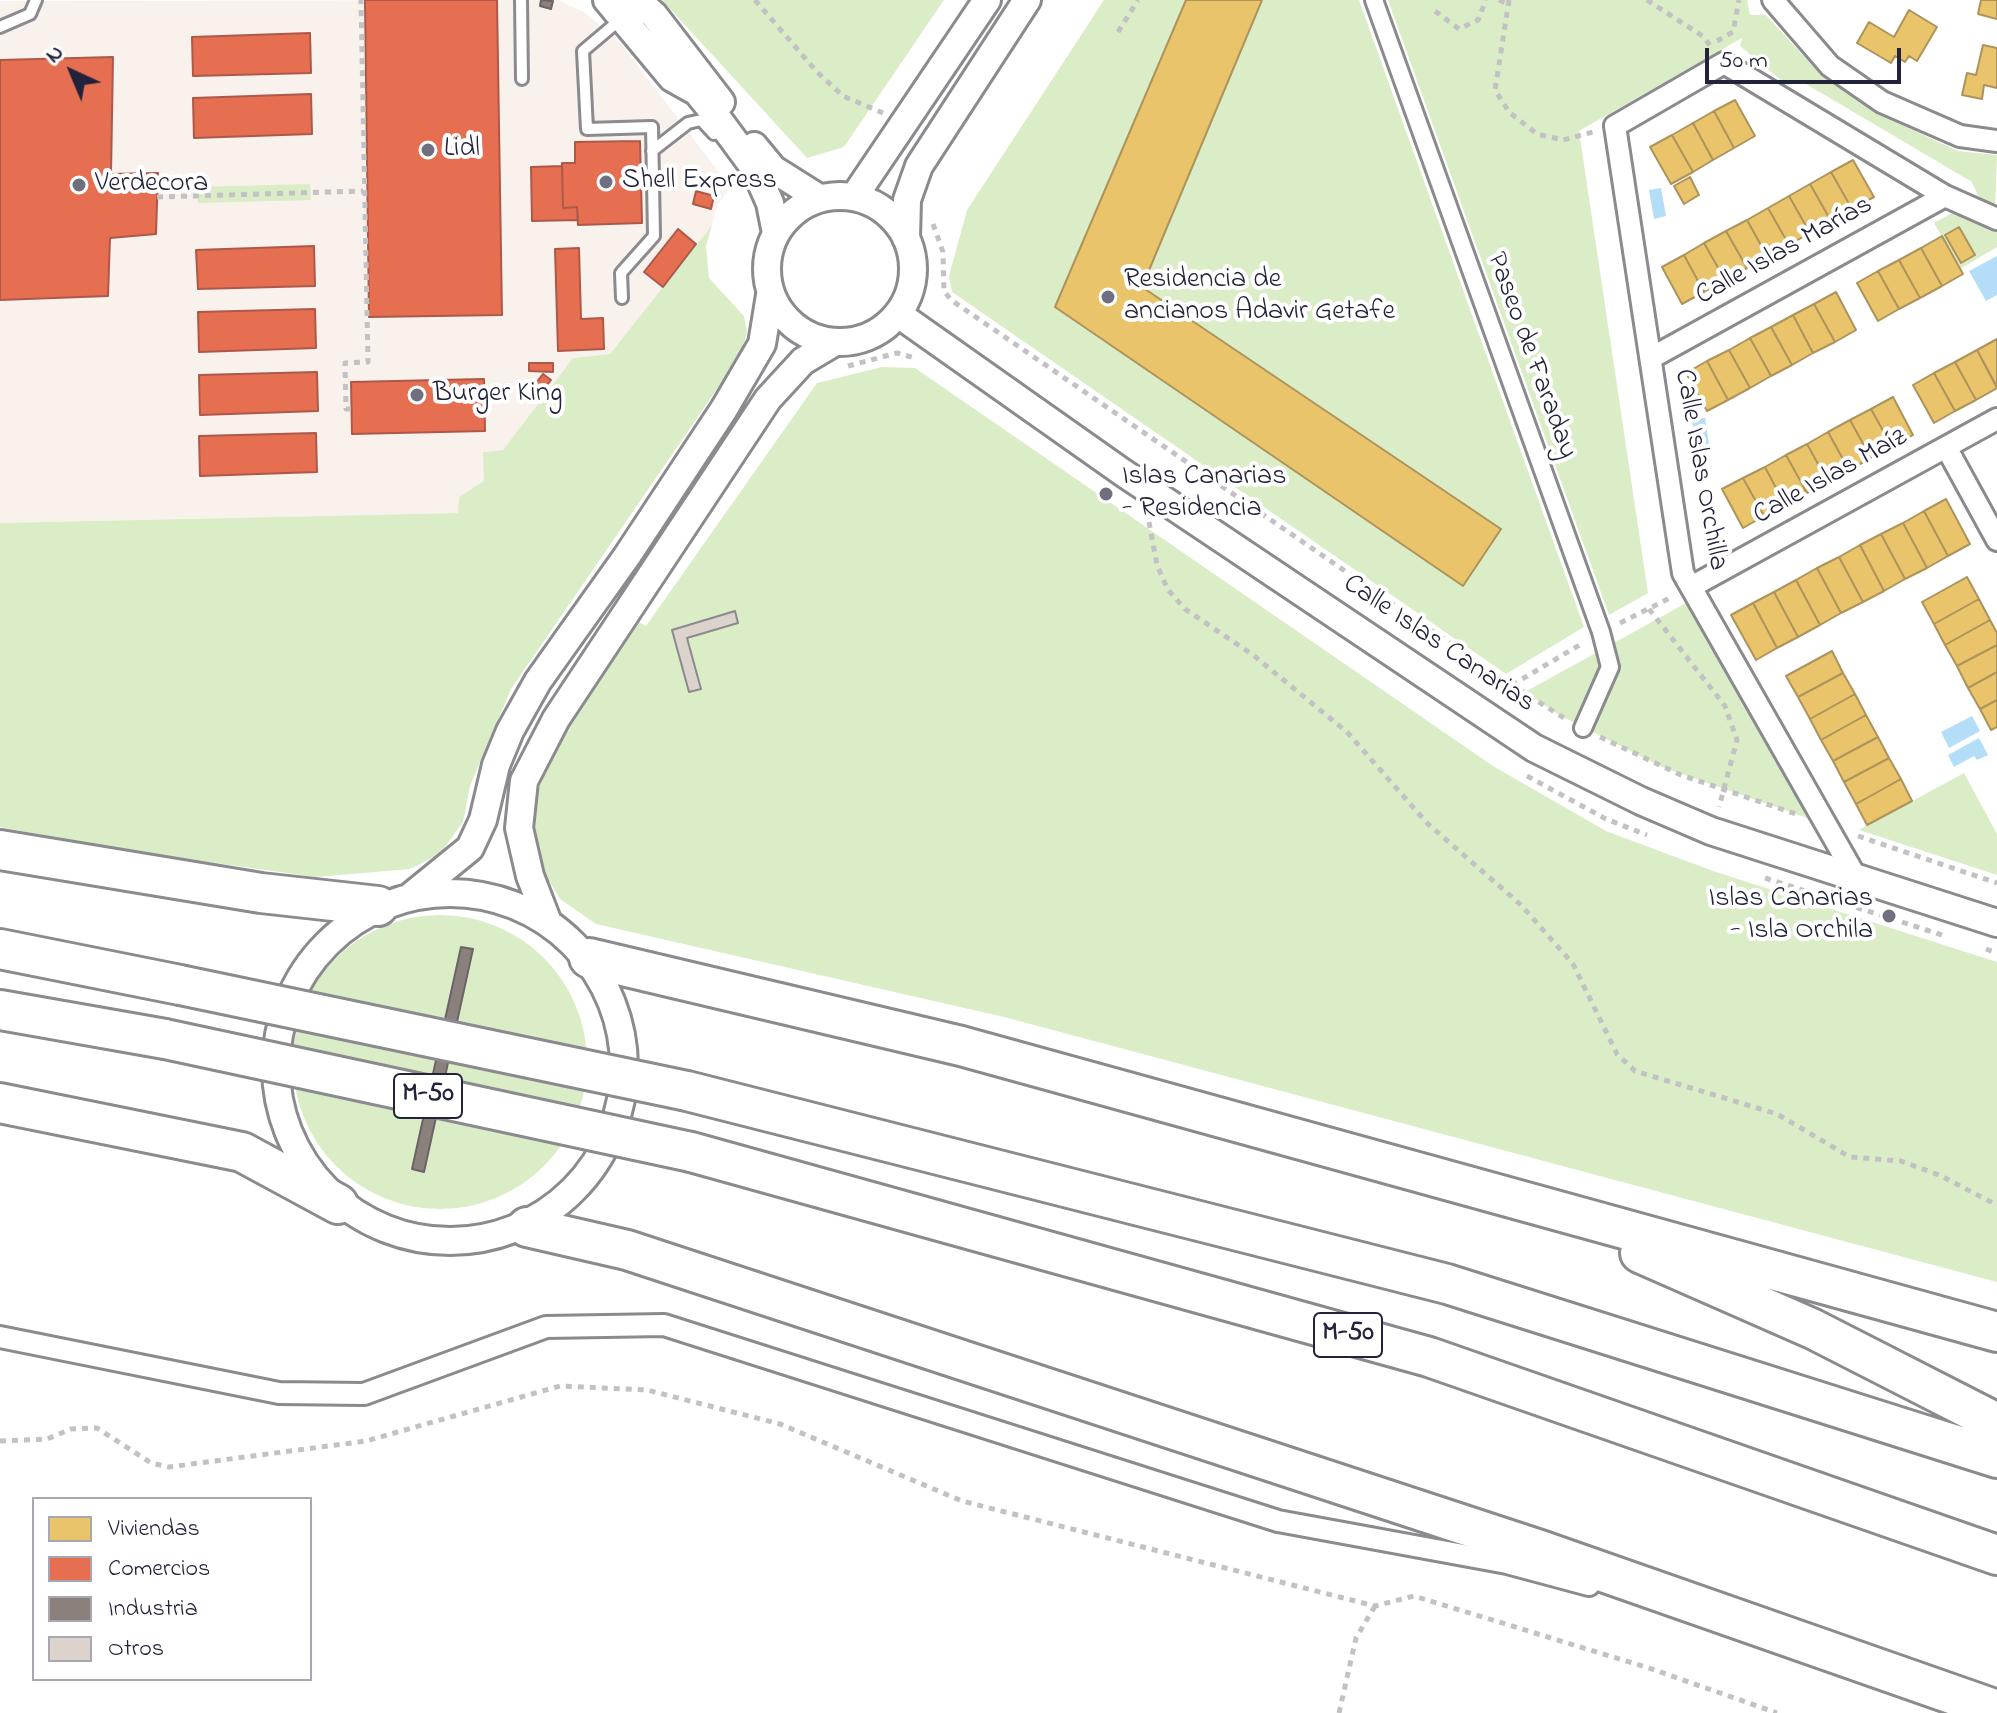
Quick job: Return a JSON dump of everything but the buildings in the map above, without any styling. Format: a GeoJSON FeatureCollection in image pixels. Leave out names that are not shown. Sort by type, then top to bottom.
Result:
{"type":"FeatureCollection","features":[{"type":"Feature","properties":{"kind":"highway"},"geometry":{"type":"LineString","coordinates":[[0,850],[261,893],[394,901]]}},
{"type":"Feature","properties":{"kind":"highway","name":"M-50"},"geometry":{"type":"LineString","coordinates":[[0,949],[687,1091],[1447,1284],[1997,1458]]}},
{"type":"Feature","properties":{"kind":"highway"},"geometry":{"type":"LineString","coordinates":[[589,958],[961,1046],[1997,1332]]}},
{"type":"Feature","properties":{"kind":"highway","name":"M-50"},"geometry":{"type":"LineString","coordinates":[[0,1010],[165,1039],[691,1152],[1429,1357],[1997,1555]]}},
{"type":"Feature","properties":{"kind":"highway"},"geometry":{"type":"LineString","coordinates":[[0,1103],[242,1152],[338,1204]]}},
{"type":"Feature","properties":{"kind":"highway"},"geometry":{"type":"LineString","coordinates":[[1471,1185],[1575,1225],[1813,1329],[1997,1423]]}},
{"type":"Feature","properties":{"kind":"highway"},"geometry":{"type":"LineString","coordinates":[[527,1227],[627,1250],[1695,1604],[1997,1710]]}},
{"type":"Feature","properties":{"kind":"street"},"geometry":{"type":"LineString","coordinates":[[854,197],[987,0]]}},
{"type":"Feature","properties":{"kind":"street"},"geometry":{"type":"LineString","coordinates":[[906,238],[907,200],[919,166],[1027,0]]}},
{"type":"Feature","properties":{"kind":"street","name":"Paseo de Faraday"},"geometry":{"type":"LineString","coordinates":[[1374,0],[1601,632],[1610,667],[1583,728]]}},
{"type":"Feature","properties":{"kind":"street"},"geometry":{"type":"LineString","coordinates":[[1773,0],[1830,66],[1882,102],[1960,136],[1997,141]]}},
{"type":"Feature","properties":{"kind":"street"},"geometry":{"type":"LineString","coordinates":[[547,920],[530,876],[519,828],[524,781],[556,719],[768,399],[803,361],[835,356],[898,314],[912,277],[912,257],[906,238],[894,219],[875,205],[854,197],[819,198],[773,169],[654,15],[623,6]]}},
{"type":"Feature","properties":{"kind":"street"},"geometry":{"type":"LineString","coordinates":[[623,6],[672,78],[697,92],[755,169],[770,203],[773,240]]}},
{"type":"Feature","properties":{"kind":"street"},"geometry":{"type":"LineString","coordinates":[[1615,126],[1724,63],[1945,196],[1997,219]]}},
{"type":"Feature","properties":{"kind":"street","name":"Calle Islas Orchilla"},"geometry":{"type":"LineString","coordinates":[[1615,126],[1683,573],[1857,879]]}},
{"type":"Feature","properties":{"kind":"street","name":"Calle Islas Marías"},"geometry":{"type":"LineString","coordinates":[[1651,358],[1945,196]]}},
{"type":"Feature","properties":{"kind":"street"},"geometry":{"type":"LineString","coordinates":[[394,901],[455,892],[501,899],[547,920],[589,958],[623,1030],[621,1113],[593,1172],[527,1227],[468,1243],[398,1236],[338,1204],[299,1157],[280,1112],[276,1045],[293,991],[326,944],[470,848],[483,820],[496,765],[510,731],[538,681],[627,556],[724,409],[762,344],[770,295],[766,272],[773,240],[780,226],[819,198]]}},
{"type":"Feature","properties":{"kind":"street"},"geometry":{"type":"LineString","coordinates":[[770,295],[781,314],[835,356]]}},
{"type":"Feature","properties":{"kind":"street","name":"Calle Islas Canarias"},"geometry":{"type":"LineString","coordinates":[[898,314],[1122,472],[1534,748],[1641,801],[1711,831],[1997,923]]}},
{"type":"Feature","properties":{"kind":"street","name":"Calle Islas Maíz"},"geometry":{"type":"LineString","coordinates":[[1691,587],[1997,419]]}},
{"type":"Feature","properties":{"kind":"street"},"geometry":{"type":"LineString","coordinates":[[1946,447],[1997,540]]}},
{"type":"Feature","properties":{"kind":"street"},"geometry":{"type":"LineString","coordinates":[[0,1337],[279,1393],[364,1394],[546,1327],[664,1325],[1278,1521],[1507,1563],[1625,1595],[1695,1604]]}},
{"type":"Feature","properties":{"kind":"lane"},"geometry":{"type":"LineString","coordinates":[[0,27],[30,14],[36,0]]}},
{"type":"Feature","properties":{"kind":"lane"},"geometry":{"type":"LineString","coordinates":[[521,0],[522,79]]}},
{"type":"Feature","properties":{"kind":"lane"},"geometry":{"type":"LineString","coordinates":[[622,298],[621,273],[654,236],[652,127],[587,129],[583,51],[623,6]]}},
{"type":"Feature","properties":{"kind":"lane"},"geometry":{"type":"LineString","coordinates":[[652,151],[688,123],[701,120],[753,189],[773,240]]}},
{"type":"Feature","properties":{"kind":"path"},"geometry":{"type":"LineString","coordinates":[[351,409],[346,409],[345,363],[368,362],[361,0]]}},
{"type":"Feature","properties":{"kind":"path"},"geometry":{"type":"LineString","coordinates":[[755,0],[817,72],[843,96],[885,113],[903,126]]}},
{"type":"Feature","properties":{"kind":"path"},"geometry":{"type":"LineString","coordinates":[[1118,32],[1138,0]]}},
{"type":"Feature","properties":{"kind":"path"},"geometry":{"type":"LineString","coordinates":[[1435,11],[1459,29],[1478,20],[1486,0]]}},
{"type":"Feature","properties":{"kind":"path"},"geometry":{"type":"LineString","coordinates":[[1499,0],[1508,2],[1495,90],[1509,112],[1537,134],[1563,140],[1615,126]]}},
{"type":"Feature","properties":{"kind":"path"},"geometry":{"type":"LineString","coordinates":[[1647,0],[1704,37],[1724,63]]}},
{"type":"Feature","properties":{"kind":"path"},"geometry":{"type":"LineString","coordinates":[[1709,45],[1733,32],[1739,0]]}},
{"type":"Feature","properties":{"kind":"path"},"geometry":{"type":"LineString","coordinates":[[157,197],[363,191]]}},
{"type":"Feature","properties":{"kind":"path"},"geometry":{"type":"LineString","coordinates":[[930,218],[943,252],[944,291],[951,300],[1489,670],[1583,728],[1671,771],[1997,883]]}},
{"type":"Feature","properties":{"kind":"path"},"geometry":{"type":"LineString","coordinates":[[835,356],[897,353],[921,360]]}},
{"type":"Feature","properties":{"kind":"path"},"geometry":{"type":"LineString","coordinates":[[1161,529],[1148,521],[1157,565],[1168,590],[1185,609],[1253,655],[1347,732],[1416,812],[1521,905],[1573,964],[1617,1054],[1635,1071],[1777,1114],[1850,1157],[1901,1161],[1997,1205]]}},
{"type":"Feature","properties":{"kind":"path"},"geometry":{"type":"LineString","coordinates":[[1649,609],[1725,706],[1737,740],[1726,790],[1711,831]]}},
{"type":"Feature","properties":{"kind":"path"},"geometry":{"type":"LineString","coordinates":[[1517,769],[1606,819],[1661,840]]}},
{"type":"Feature","properties":{"kind":"path"},"geometry":{"type":"LineString","coordinates":[[1760,876],[1950,938]]}},
{"type":"Feature","properties":{"kind":"path"},"geometry":{"type":"LineString","coordinates":[[1980,947],[1997,953]]}},
{"type":"Feature","properties":{"kind":"path"},"geometry":{"type":"LineString","coordinates":[[0,1441],[47,1439],[71,1429],[97,1428],[151,1463],[169,1467],[366,1441],[560,1386],[647,1390],[780,1424],[962,1501],[1375,1606],[1414,1596],[1649,1668],[1777,1713]]}},
{"type":"Feature","properties":{"kind":"path"},"geometry":{"type":"LineString","coordinates":[[1339,1713],[1356,1638],[1375,1606]]}},
{"type":"Feature","properties":{"kind":"shaded area"},"geometry":{"type":"Polygon","coordinates":[[[558,0],[586,13],[622,45],[730,187],[717,206],[712,225],[610,354],[573,358],[503,450],[483,452],[485,481],[459,497],[459,513],[0,523],[0,1],[558,0]]]}},
{"type":"Feature","properties":{"kind":"green space"},"geometry":{"type":"Polygon","coordinates":[[[662,0],[944,0],[844,147],[807,158],[662,0]]]}},
{"type":"Feature","properties":{"kind":"green space"},"geometry":{"type":"Polygon","coordinates":[[[1104,0],[1359,0],[1584,627],[1506,674],[952,292],[949,276],[967,210],[1104,0]]]}},
{"type":"Feature","properties":{"kind":"green space"},"geometry":{"type":"Polygon","coordinates":[[[1388,0],[1747,0],[1750,15],[1766,15],[1821,75],[1876,113],[1958,151],[1997,155],[1995,211],[1982,205],[1972,182],[1801,81],[1787,85],[1740,46],[1742,38],[1579,131],[1648,593],[1609,615],[1388,0]]]}},
{"type":"Feature","properties":{"kind":"green space"},"geometry":{"type":"Polygon","coordinates":[[[310,184],[311,200],[198,203],[197,187],[310,184]]]}},
{"type":"Feature","properties":{"kind":"green space"},"geometry":{"type":"Polygon","coordinates":[[[1954,212],[1997,230],[1997,247],[1960,269],[1934,223],[1954,212]]]}},
{"type":"Feature","properties":{"kind":"green space"},"geometry":{"type":"Polygon","coordinates":[[[712,225],[706,246],[709,278],[744,316],[747,332],[741,354],[511,689],[470,786],[463,822],[440,854],[410,869],[316,877],[129,851],[0,827],[0,523],[458,513],[459,497],[484,481],[483,452],[503,450],[573,358],[610,354],[712,225]]]}},
{"type":"Feature","properties":{"kind":"green space"},"geometry":{"type":"Polygon","coordinates":[[[882,367],[915,368],[1493,766],[1606,831],[1713,871],[1997,962],[1997,1282],[1004,1017],[596,924],[560,899],[542,869],[534,843],[533,805],[550,757],[583,697],[637,621],[646,626],[817,383],[882,367]]]}},
{"type":"Feature","properties":{"kind":"green space"},"geometry":{"type":"Polygon","coordinates":[[[1688,602],[1810,819],[1662,767],[1559,715],[1525,692],[1688,602]]]}},
{"type":"Feature","properties":{"kind":"green space"},"geometry":{"type":"Polygon","coordinates":[[[1964,773],[1997,834],[1997,875],[1859,830],[1964,773]]]}},
{"type":"Feature","properties":{"kind":"green space"},"geometry":{"type":"Polygon","coordinates":[[[426,915],[454,915],[483,921],[509,932],[533,948],[554,969],[570,993],[581,1019],[587,1076],[576,1118],[562,1144],[544,1166],[509,1192],[483,1203],[454,1209],[426,1209],[397,1203],[371,1192],[347,1176],[326,1155],[310,1131],[299,1105],[293,1076],[293,1048],[299,1019],[310,993],[326,969],[347,948],[371,932],[397,921],[426,915]]]}},
{"type":"Feature","properties":{"kind":"water"},"geometry":{"type":"Polygon","coordinates":[[[1661,188],[1666,216],[1654,219],[1649,190],[1661,188]]]}},
{"type":"Feature","properties":{"kind":"water"},"geometry":{"type":"Polygon","coordinates":[[[1997,256],[1997,295],[1986,301],[1969,271],[1997,256]]]}},
{"type":"Feature","properties":{"kind":"water"},"geometry":{"type":"Polygon","coordinates":[[[1705,418],[1709,445],[1696,447],[1692,420],[1705,418]]]}},
{"type":"Feature","properties":{"kind":"water"},"geometry":{"type":"Polygon","coordinates":[[[1972,716],[1980,731],[1949,748],[1941,732],[1972,716]]]}},
{"type":"Feature","properties":{"kind":"water"},"geometry":{"type":"Polygon","coordinates":[[[1979,738],[1988,755],[1977,760],[1974,756],[1954,767],[1948,755],[1979,738]]]}},
{"type":"Feature","properties":{"kind":"place","name":"Lidl"},"geometry":{"type":"Point","coordinates":[428,150]}},
{"type":"Feature","properties":{"kind":"place","name":"Shell Express"},"geometry":{"type":"Point","coordinates":[606,182]}},
{"type":"Feature","properties":{"kind":"place","name":"Verdecora"},"geometry":{"type":"Point","coordinates":[79,185]}},
{"type":"Feature","properties":{"kind":"place","name":"Residencia de ancianos Adavir Getafe"},"geometry":{"type":"Point","coordinates":[1108,297]}},
{"type":"Feature","properties":{"kind":"place","name":"Burger King"},"geometry":{"type":"Point","coordinates":[417,395]}},
{"type":"Feature","properties":{"kind":"place","name":"Islas Canarias - Residencia"},"geometry":{"type":"Point","coordinates":[1106,494]}},
{"type":"Feature","properties":{"kind":"place","name":"Islas Canarias - Isla Orchila"},"geometry":{"type":"Point","coordinates":[1889,916]}}]}
